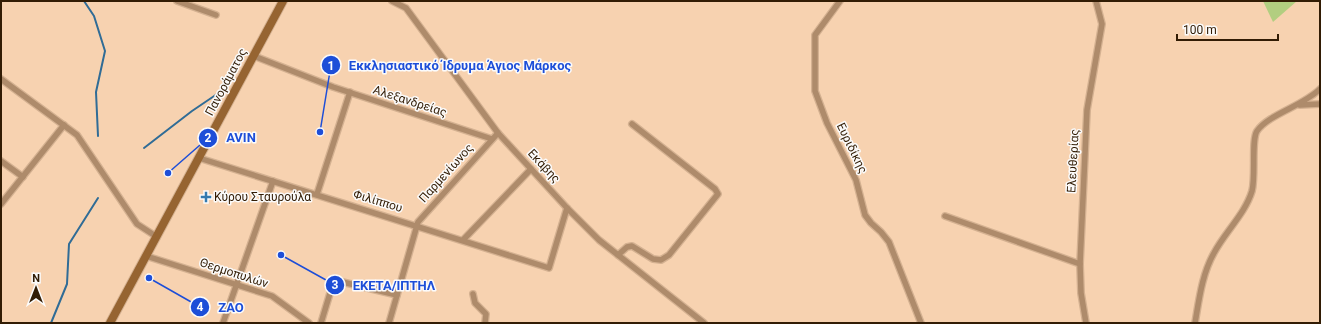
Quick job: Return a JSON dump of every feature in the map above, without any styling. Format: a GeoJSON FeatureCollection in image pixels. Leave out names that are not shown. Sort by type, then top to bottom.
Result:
{"type":"FeatureCollection","features":[{"type":"Feature","properties":{"kind":"main road","name":"Πανοράματος"},"geometry":{"type":"LineString","coordinates":[[110,323],[283,1]]}},
{"type":"Feature","properties":{"kind":"street"},"geometry":{"type":"LineString","coordinates":[[177,1],[216,15]]}},
{"type":"Feature","properties":{"kind":"street","name":"Εκάβης"},"geometry":{"type":"LineString","coordinates":[[392,1],[406,8],[498,133],[599,240],[704,323]]}},
{"type":"Feature","properties":{"kind":"street","name":"Ευριδίκης"},"geometry":{"type":"LineString","coordinates":[[840,1],[815,36],[815,91],[827,123],[856,180],[865,215],[889,242],[921,323]]}},
{"type":"Feature","properties":{"kind":"street","name":"Ελευθερίας"},"geometry":{"type":"LineString","coordinates":[[1086,323],[1081,293],[1080,264],[1087,110],[1102,24],[1096,1]]}},
{"type":"Feature","properties":{"kind":"street","name":"Αλεξανδρείας"},"geometry":{"type":"LineString","coordinates":[[254,56],[350,92],[492,139]]}},
{"type":"Feature","properties":{"kind":"street"},"geometry":{"type":"LineString","coordinates":[[1,79],[64,125],[80,139],[137,224],[157,237]]}},
{"type":"Feature","properties":{"kind":"street"},"geometry":{"type":"LineString","coordinates":[[1195,323],[1205,273],[1209,262],[1245,206],[1251,193],[1255,172],[1254,140],[1257,132],[1266,122],[1299,105],[1320,89]]}},
{"type":"Feature","properties":{"kind":"street"},"geometry":{"type":"LineString","coordinates":[[317,194],[350,92]]}},
{"type":"Feature","properties":{"kind":"street"},"geometry":{"type":"LineString","coordinates":[[1299,105],[1320,104]]}},
{"type":"Feature","properties":{"kind":"street"},"geometry":{"type":"LineString","coordinates":[[618,255],[627,247],[632,246],[653,259],[661,260],[669,255],[718,194],[715,189],[632,124]]}},
{"type":"Feature","properties":{"kind":"street"},"geometry":{"type":"LineString","coordinates":[[1,204],[64,125]]}},
{"type":"Feature","properties":{"kind":"street","name":"Παρμενίωνος"},"geometry":{"type":"LineString","coordinates":[[389,323],[417,225],[422,216],[498,133]]}},
{"type":"Feature","properties":{"kind":"street","name":"Φιλίππου"},"geometry":{"type":"LineString","coordinates":[[199,158],[417,225],[549,268],[568,208]]}},
{"type":"Feature","properties":{"kind":"street"},"geometry":{"type":"LineString","coordinates":[[1,161],[23,177]]}},
{"type":"Feature","properties":{"kind":"street"},"geometry":{"type":"LineString","coordinates":[[463,240],[531,169]]}},
{"type":"Feature","properties":{"kind":"street"},"geometry":{"type":"LineString","coordinates":[[223,323],[273,180]]}},
{"type":"Feature","properties":{"kind":"street"},"geometry":{"type":"LineString","coordinates":[[945,216],[1080,264]]}},
{"type":"Feature","properties":{"kind":"street","name":"Θερμοπυλών"},"geometry":{"type":"LineString","coordinates":[[146,256],[276,298],[309,323]]}},
{"type":"Feature","properties":{"kind":"street"},"geometry":{"type":"LineString","coordinates":[[321,323],[334,280],[397,295]]}},
{"type":"Feature","properties":{"kind":"street"},"geometry":{"type":"LineString","coordinates":[[473,294],[475,303],[486,314],[484,323]]}},
{"type":"Feature","properties":{"kind":"green space"},"geometry":{"type":"Polygon","coordinates":[[[1263,1],[1297,1],[1273,22],[1263,1]]]}},
{"type":"Feature","properties":{"kind":"waterway"},"geometry":{"type":"LineString","coordinates":[[84,1],[94,16],[105,51],[96,92],[98,136]]}},
{"type":"Feature","properties":{"kind":"waterway"},"geometry":{"type":"LineString","coordinates":[[144,148],[192,111],[226,88]]}},
{"type":"Feature","properties":{"kind":"waterway"},"geometry":{"type":"LineString","coordinates":[[51,323],[67,284],[69,244],[98,198]]}},
{"type":"Feature","properties":{"kind":"place","name":"Εκκλησιαστικό Ίδρυμα Άγιος Μάρκος"},"geometry":{"type":"Point","coordinates":[320,132]}},
{"type":"Feature","properties":{"kind":"place","name":"AVIN"},"geometry":{"type":"Point","coordinates":[168,173]}},
{"type":"Feature","properties":{"kind":"place","name":"Κύρου Σταυρούλα"},"geometry":{"type":"Point","coordinates":[206,197]}},
{"type":"Feature","properties":{"kind":"place","name":"ΕΚΕΤΑ/ΙΠΤΗΛ"},"geometry":{"type":"Point","coordinates":[281,255]}},
{"type":"Feature","properties":{"kind":"place","name":"ZAO"},"geometry":{"type":"Point","coordinates":[149,278]}}]}
